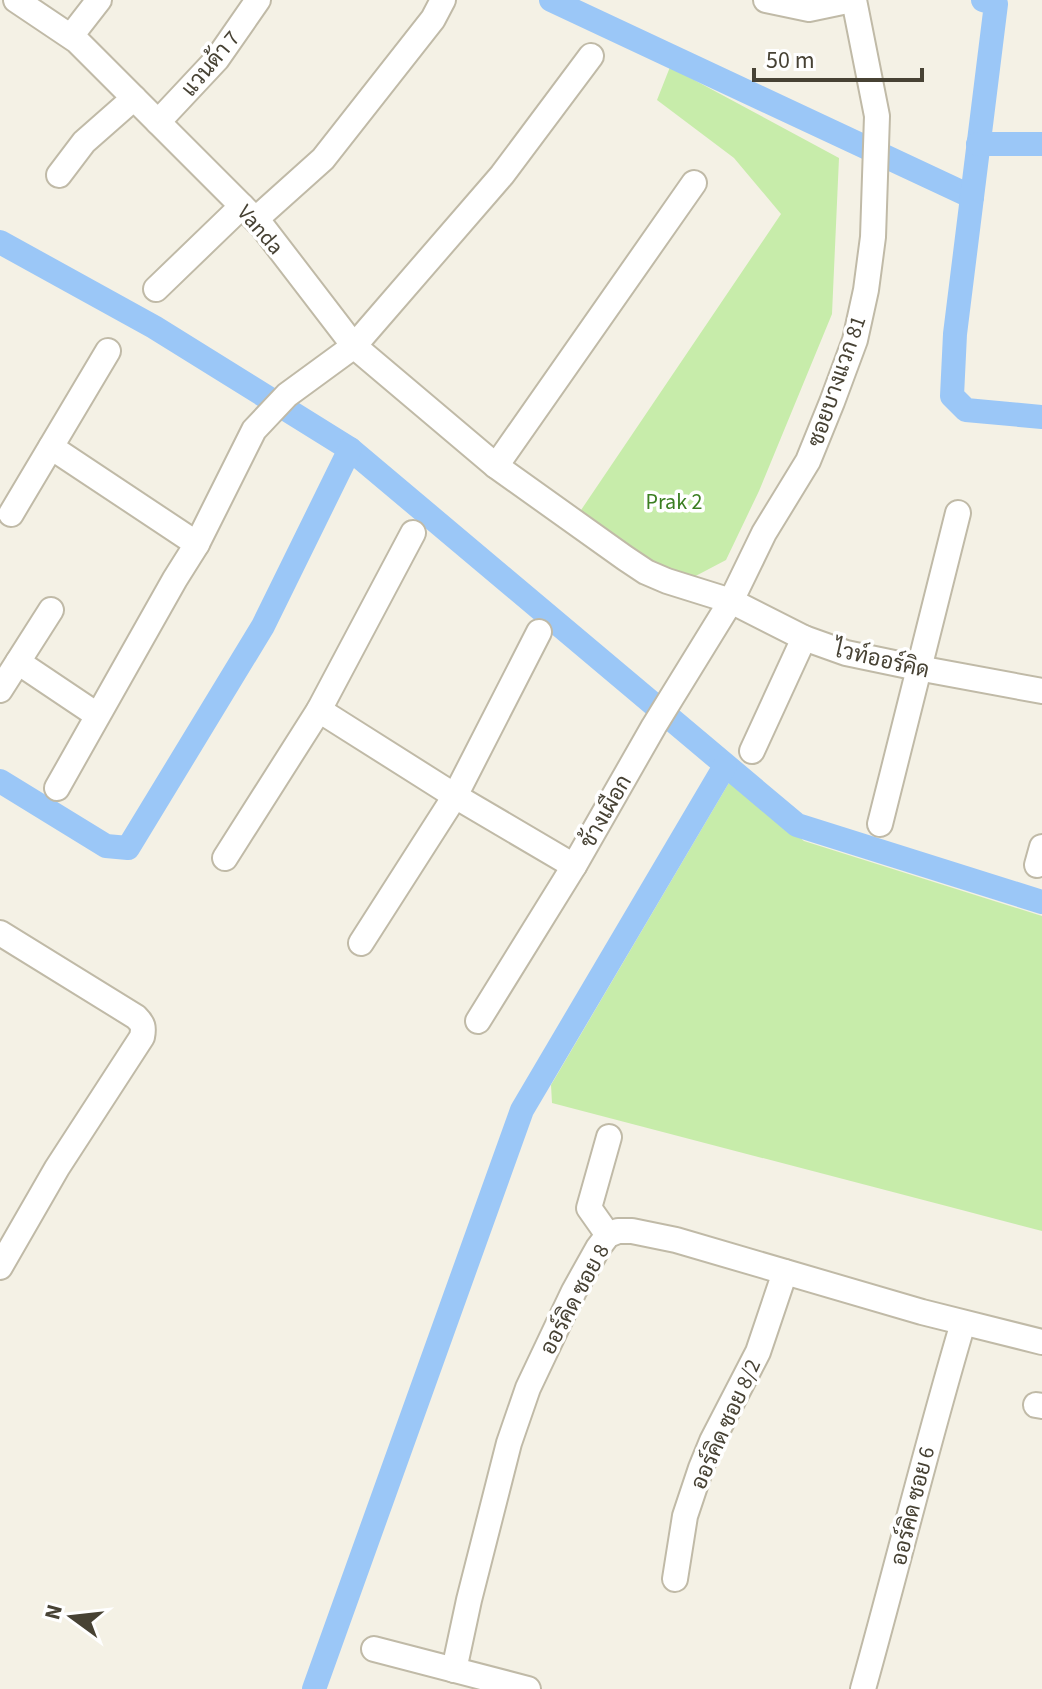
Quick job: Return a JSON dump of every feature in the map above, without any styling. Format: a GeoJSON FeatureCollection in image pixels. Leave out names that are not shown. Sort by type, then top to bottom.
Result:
{"type":"FeatureCollection","features":[{"type":"Feature","properties":{"kind":"street","name":"Vanda"},"geometry":{"type":"LineString","coordinates":[[16,0],[71,36],[249,213],[354,346],[496,466],[646,572],[731,601]]}},
{"type":"Feature","properties":{"kind":"street"},"geometry":{"type":"LineString","coordinates":[[71,36],[99,0]]}},
{"type":"Feature","properties":{"kind":"street","name":"แวนด้า 7"},"geometry":{"type":"LineString","coordinates":[[158,122],[217,59],[258,0]]}},
{"type":"Feature","properties":{"kind":"street"},"geometry":{"type":"LineString","coordinates":[[156,289],[249,213],[323,159],[433,19],[443,0]]}},
{"type":"Feature","properties":{"kind":"street"},"geometry":{"type":"LineString","coordinates":[[766,0],[809,9],[853,0]]}},
{"type":"Feature","properties":{"kind":"street","name":"ซอยบางแวก 81"},"geometry":{"type":"LineString","coordinates":[[731,601],[764,533],[808,461],[855,340],[866,290],[873,237],[877,116],[853,0]]}},
{"type":"Feature","properties":{"kind":"street"},"geometry":{"type":"LineString","coordinates":[[57,788],[197,544],[245,446],[263,418],[287,395],[354,346],[502,175],[591,56]]}},
{"type":"Feature","properties":{"kind":"street"},"geometry":{"type":"LineString","coordinates":[[59,175],[84,142],[134,98]]}},
{"type":"Feature","properties":{"kind":"street"},"geometry":{"type":"LineString","coordinates":[[496,466],[694,183]]}},
{"type":"Feature","properties":{"kind":"street"},"geometry":{"type":"LineString","coordinates":[[11,514],[108,351]]}},
{"type":"Feature","properties":{"kind":"street"},"geometry":{"type":"LineString","coordinates":[[51,447],[197,544]]}},
{"type":"Feature","properties":{"kind":"street"},"geometry":{"type":"LineString","coordinates":[[880,824],[958,513]]}},
{"type":"Feature","properties":{"kind":"street"},"geometry":{"type":"LineString","coordinates":[[225,858],[319,710],[413,533]]}},
{"type":"Feature","properties":{"kind":"street","name":"ไวท์ออร์คิด"},"geometry":{"type":"LineString","coordinates":[[731,601],[804,638],[846,653],[1042,691]]}},
{"type":"Feature","properties":{"kind":"street","name":"ช้างเผือก"},"geometry":{"type":"LineString","coordinates":[[478,1021],[731,601]]}},
{"type":"Feature","properties":{"kind":"street"},"geometry":{"type":"LineString","coordinates":[[0,690],[51,610]]}},
{"type":"Feature","properties":{"kind":"street"},"geometry":{"type":"LineString","coordinates":[[361,943],[455,796],[539,632]]}},
{"type":"Feature","properties":{"kind":"street"},"geometry":{"type":"LineString","coordinates":[[752,751],[804,638]]}},
{"type":"Feature","properties":{"kind":"street"},"geometry":{"type":"LineString","coordinates":[[18,662],[97,715]]}},
{"type":"Feature","properties":{"kind":"street"},"geometry":{"type":"LineString","coordinates":[[319,710],[574,866]]}},
{"type":"Feature","properties":{"kind":"street"},"geometry":{"type":"LineString","coordinates":[[0,933],[136,1017],[144,1030],[57,1168],[0,1267]]}},
{"type":"Feature","properties":{"kind":"street"},"geometry":{"type":"LineString","coordinates":[[608,1235],[589,1208],[609,1137]]}},
{"type":"Feature","properties":{"kind":"street","name":"ออร์คิด ซอย 8"},"geometry":{"type":"LineString","coordinates":[[454,1670],[509,1443],[528,1388],[574,1291],[608,1235],[632,1231],[676,1240],[963,1323],[1042,1342]]}},
{"type":"Feature","properties":{"kind":"street","name":"ออร์คิด ซอย 8/2"},"geometry":{"type":"LineString","coordinates":[[675,1579],[685,1516],[701,1468],[758,1352],[785,1272]]}},
{"type":"Feature","properties":{"kind":"street","name":"ออร์คิด ซอย 6"},"geometry":{"type":"LineString","coordinates":[[863,1689],[963,1323]]}},
{"type":"Feature","properties":{"kind":"street"},"geometry":{"type":"LineString","coordinates":[[374,1649],[528,1689]]}},
{"type":"Feature","properties":{"kind":"green space","name":"Prak 2"},"geometry":{"type":"Polygon","coordinates":[[[670,67],[839,158],[832,314],[759,491],[726,560],[688,580],[633,567],[575,519],[781,214],[734,158],[657,100],[670,67]]]}},
{"type":"Feature","properties":{"kind":"green space"},"geometry":{"type":"Polygon","coordinates":[[[730,781],[804,841],[1042,916],[1042,1231],[552,1103],[551,1085],[730,781]]]}},
{"type":"Feature","properties":{"kind":"waterway"},"geometry":{"type":"LineString","coordinates":[[551,0],[972,197]]}},
{"type":"Feature","properties":{"kind":"waterway"},"geometry":{"type":"LineString","coordinates":[[983,0],[996,4],[955,334],[952,396],[966,410],[1042,417]]}},
{"type":"Feature","properties":{"kind":"waterway"},"geometry":{"type":"LineString","coordinates":[[978,144],[1042,144]]}},
{"type":"Feature","properties":{"kind":"waterway"},"geometry":{"type":"LineString","coordinates":[[0,242],[154,327],[350,449],[797,825],[1042,902]]}},
{"type":"Feature","properties":{"kind":"waterway"},"geometry":{"type":"LineString","coordinates":[[0,781],[106,846],[128,848],[263,626],[350,449]]}},
{"type":"Feature","properties":{"kind":"waterway"},"geometry":{"type":"LineString","coordinates":[[314,1689],[522,1110],[725,766]]}}]}
